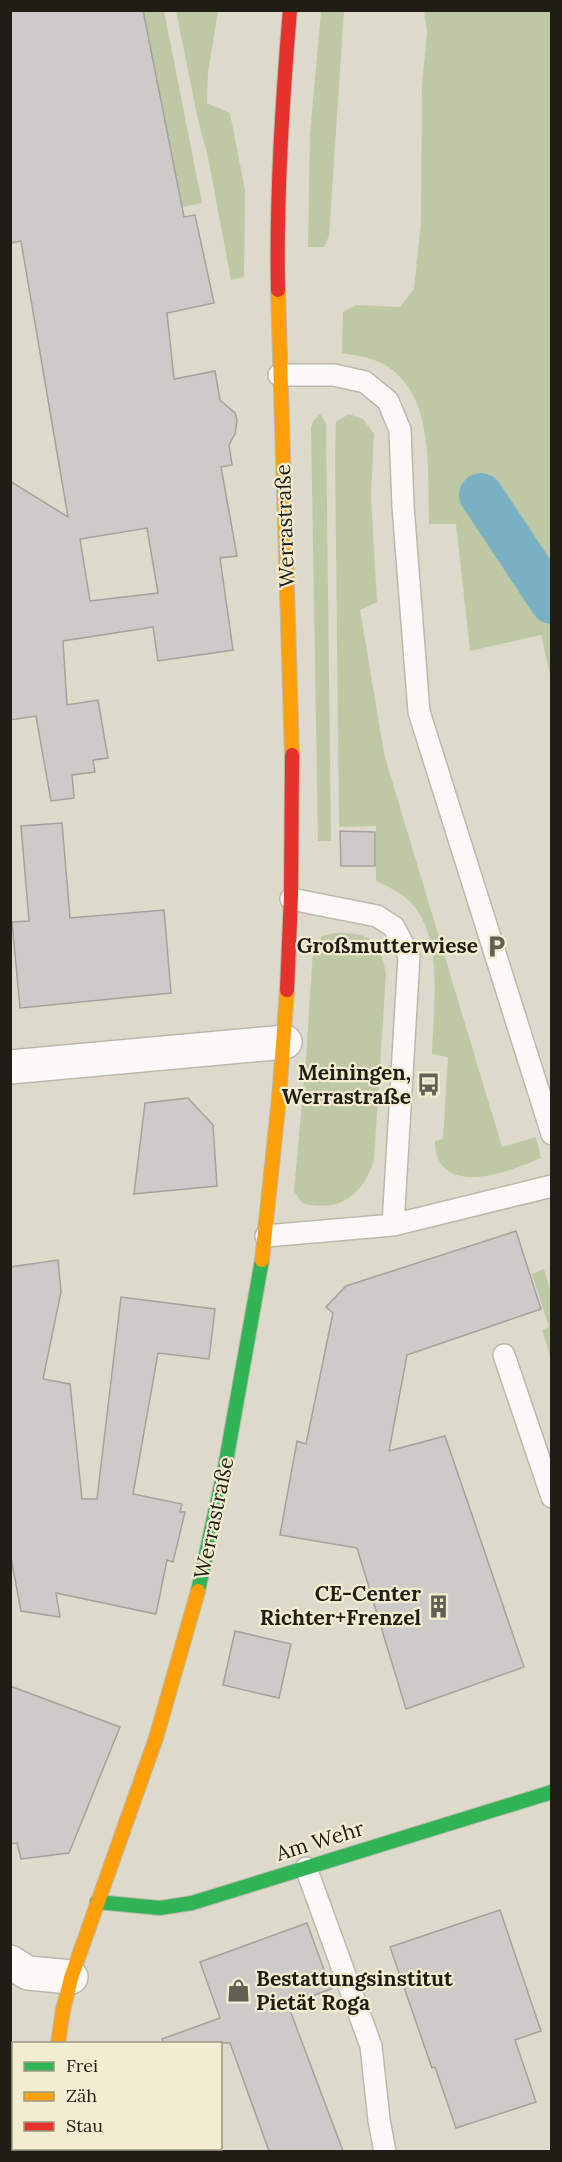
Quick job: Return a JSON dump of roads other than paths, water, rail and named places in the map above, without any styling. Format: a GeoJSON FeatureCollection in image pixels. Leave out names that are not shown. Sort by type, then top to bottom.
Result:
{"type":"FeatureCollection","features":[{"type":"Feature","properties":{"kind":"street","name":"Werrastraße"},"geometry":{"type":"LineString","coordinates":[[58,2042],[59,2027],[71,1977],[156,1737],[200,1583],[226,1465],[266,1236],[285,1042],[291,899],[292,699],[279,375],[278,164],[290,10]]}},
{"type":"Feature","properties":{"kind":"street"},"geometry":{"type":"LineString","coordinates":[[10,1067],[285,1042]]}},
{"type":"Feature","properties":{"kind":"street","name":"Am Wehr"},"geometry":{"type":"LineString","coordinates":[[97,1902],[160,1908],[192,1903],[552,1792]]}},
{"type":"Feature","properties":{"kind":"street"},"geometry":{"type":"LineString","coordinates":[[10,1962],[27,1973],[71,1977]]}},
{"type":"Feature","properties":{"kind":"lane"},"geometry":{"type":"LineString","coordinates":[[279,375],[334,375],[365,382],[388,401],[400,430],[403,506],[420,712],[552,1134]]}},
{"type":"Feature","properties":{"kind":"lane"},"geometry":{"type":"LineString","coordinates":[[291,899],[377,916],[394,927],[409,956],[393,1225]]}},
{"type":"Feature","properties":{"kind":"lane"},"geometry":{"type":"LineString","coordinates":[[266,1236],[393,1225],[552,1186]]}},
{"type":"Feature","properties":{"kind":"lane"},"geometry":{"type":"LineString","coordinates":[[504,1355],[552,1497]]}},
{"type":"Feature","properties":{"kind":"lane"},"geometry":{"type":"LineString","coordinates":[[306,1868],[371,2046],[379,2120],[385,2151]]}},
{"type":"Feature","properties":{"kind":"waterway"},"geometry":{"type":"LineString","coordinates":[[481,495],[552,602]]}},
{"type":"Feature","properties":{"kind":"place","name":"Großmutterwiese"},"geometry":{"type":"Point","coordinates":[496,946]}},
{"type":"Feature","properties":{"kind":"place","name":"Meiningen, Werrastraße"},"geometry":{"type":"Point","coordinates":[429,1085]}},
{"type":"Feature","properties":{"kind":"place","name":"CE-Center Richter+Frenzel"},"geometry":{"type":"Point","coordinates":[439,1606]}},
{"type":"Feature","properties":{"kind":"place","name":"Bestattungsinstitut Pietät Roga"},"geometry":{"type":"Point","coordinates":[238,1991]}}]}
